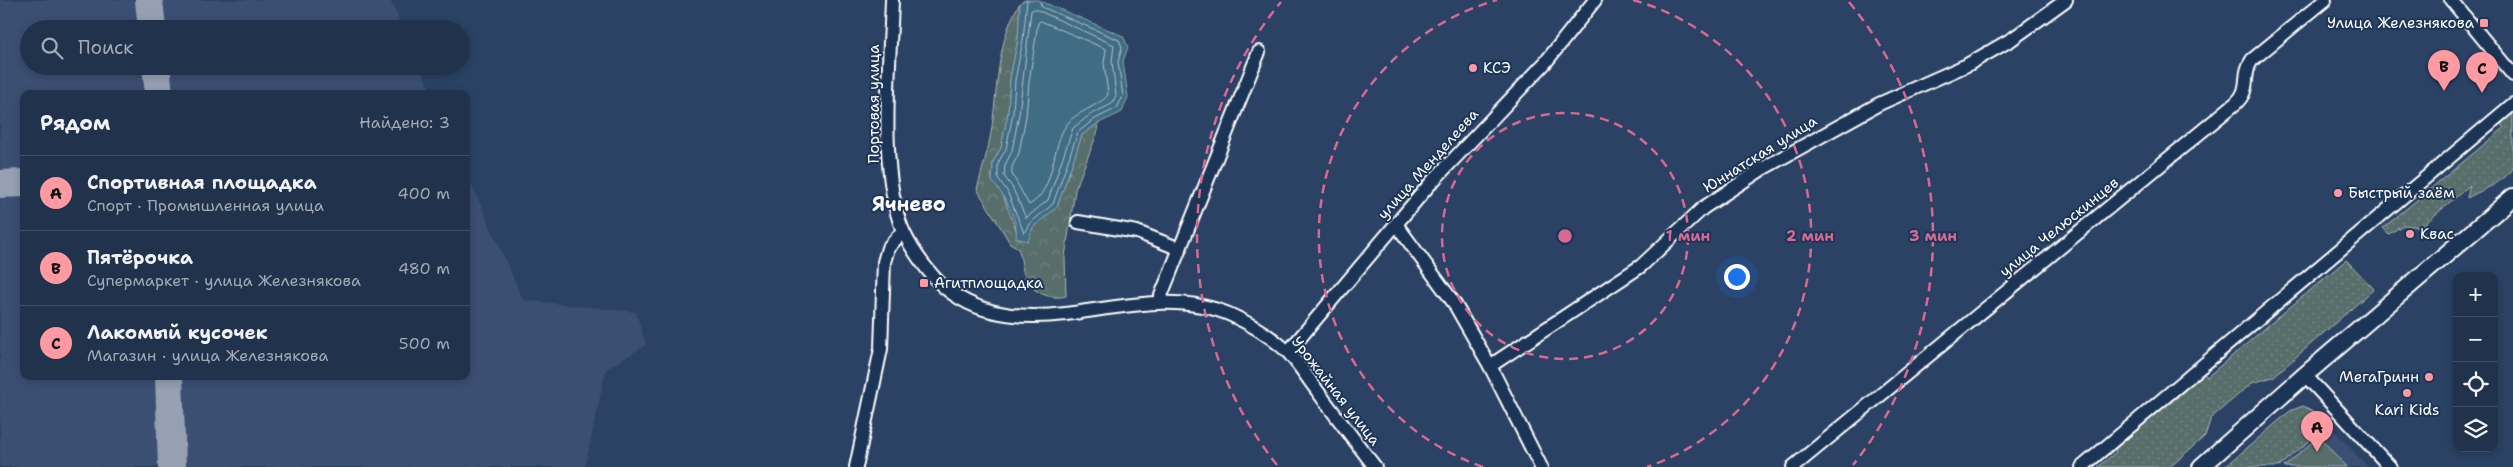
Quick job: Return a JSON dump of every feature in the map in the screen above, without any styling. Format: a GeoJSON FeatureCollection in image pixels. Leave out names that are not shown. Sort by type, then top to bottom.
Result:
{"type":"FeatureCollection","features":[{"type":"Feature","properties":{"kind":"main road"},"geometry":{"type":"LineString","coordinates":[[2201,467],[2305,375],[2513,197]]}},
{"type":"Feature","properties":{"kind":"main road"},"geometry":{"type":"LineString","coordinates":[[2305,375],[2317,377],[2513,208]]}},
{"type":"Feature","properties":{"kind":"street","name":"Портовая улица"},"geometry":{"type":"LineString","coordinates":[[892,0],[889,161],[895,205],[903,231]]}},
{"type":"Feature","properties":{"kind":"street","name":"улица Менделеева"},"geometry":{"type":"LineString","coordinates":[[1288,352],[1436,177],[1545,64],[1595,0]]}},
{"type":"Feature","properties":{"kind":"street","name":"Юннатская улица"},"geometry":{"type":"LineString","coordinates":[[1490,366],[1634,271],[1703,208],[1762,169],[1879,104],[1967,65],[2012,39],[2066,0]]}},
{"type":"Feature","properties":{"kind":"street","name":"улица Челюскинцев"},"geometry":{"type":"LineString","coordinates":[[1793,467],[2242,98],[2246,89],[2247,70],[2252,60],[2325,0]]}},
{"type":"Feature","properties":{"kind":"street"},"geometry":{"type":"LineString","coordinates":[[2451,0],[2513,75]]}},
{"type":"Feature","properties":{"kind":"street"},"geometry":{"type":"LineString","coordinates":[[1158,303],[1259,52]]}},
{"type":"Feature","properties":{"kind":"street"},"geometry":{"type":"LineString","coordinates":[[2082,467],[2513,104]]}},
{"type":"Feature","properties":{"kind":"street"},"geometry":{"type":"LineString","coordinates":[[1078,222],[1136,232],[1180,250]]}},
{"type":"Feature","properties":{"kind":"street"},"geometry":{"type":"LineString","coordinates":[[1396,224],[1454,303],[1490,366],[1541,467]]}},
{"type":"Feature","properties":{"kind":"street","name":"Урожайная улица"},"geometry":{"type":"LineString","coordinates":[[903,231],[926,267],[956,297],[975,307],[1004,315],[1037,318],[1174,301],[1229,314],[1261,331],[1288,352],[1375,467]]}},
{"type":"Feature","properties":{"kind":"street"},"geometry":{"type":"LineString","coordinates":[[856,467],[881,349],[884,262],[888,248],[903,231]]}},
{"type":"Feature","properties":{"kind":"street"},"geometry":{"type":"LineString","coordinates":[[2305,375],[2390,467]]}},
{"type":"Feature","properties":{"kind":"shaded area"},"geometry":{"type":"Polygon","coordinates":[[[0,0],[390,0],[399,20],[20,20],[20,75],[424,75],[430,90],[20,90],[20,380],[470,380],[470,181],[523,300],[636,312],[646,345],[606,369],[585,467],[0,467],[0,0]]]}},
{"type":"Feature","properties":{"kind":"shaded area"},"geometry":{"type":"Polygon","coordinates":[[[2328,424],[2368,467],[2280,467],[2328,424]]]}},
{"type":"Feature","properties":{"kind":"green space"},"geometry":{"type":"Polygon","coordinates":[[[1020,3],[1018,39],[1010,79],[1008,113],[1001,148],[993,162],[992,180],[1002,193],[1017,232],[1033,227],[1057,207],[1082,135],[1097,124],[1098,131],[1075,190],[1065,257],[1066,296],[1061,297],[1049,296],[1038,292],[1029,284],[1023,271],[1018,248],[1010,243],[977,189],[991,133],[1002,49],[1006,33],[1020,3]]]}},
{"type":"Feature","properties":{"kind":"green space"},"geometry":{"type":"Polygon","coordinates":[[[2513,112],[2513,169],[2497,183],[2467,198],[2470,185],[2421,227],[2403,225],[2389,234],[2383,228],[2504,128],[2497,119],[2513,112]]]}},
{"type":"Feature","properties":{"kind":"green space"},"geometry":{"type":"Polygon","coordinates":[[[2346,260],[2374,289],[2273,377],[2252,383],[2211,418],[2205,436],[2170,467],[2098,467],[2116,452],[2113,443],[2201,370],[2207,377],[2346,260]]]}},
{"type":"Feature","properties":{"kind":"green space"},"geometry":{"type":"Polygon","coordinates":[[[2303,406],[2315,412],[2328,424],[2279,467],[2225,467],[2290,411],[2303,406]]]}},
{"type":"Feature","properties":{"kind":"green space"},"geometry":{"type":"Polygon","coordinates":[[[2319,436],[2346,467],[2284,467],[2319,436]]]}},
{"type":"Feature","properties":{"kind":"water"},"geometry":{"type":"Polygon","coordinates":[[[1025,0],[1038,0],[1123,36],[1128,47],[1123,61],[1128,97],[1122,112],[1097,124],[1082,135],[1057,207],[1033,227],[1028,241],[1016,238],[1013,215],[1006,200],[992,181],[993,162],[1001,148],[1008,113],[1010,79],[1018,39],[1020,3],[1025,0]]]}},
{"type":"Feature","properties":{"kind":"taxiway"},"geometry":{"type":"LineString","coordinates":[[149,0],[151,20]]}},
{"type":"Feature","properties":{"kind":"taxiway"},"geometry":{"type":"LineString","coordinates":[[157,75],[159,90]]}},
{"type":"Feature","properties":{"kind":"taxiway"},"geometry":{"type":"LineString","coordinates":[[0,184],[20,183]]}},
{"type":"Feature","properties":{"kind":"taxiway"},"geometry":{"type":"LineString","coordinates":[[169,380],[172,467]]}},
{"type":"Feature","properties":{"kind":"place","name":"Улица Железнякова"},"geometry":{"type":"Point","coordinates":[2484,23]}},
{"type":"Feature","properties":{"kind":"place","name":"КСЭ"},"geometry":{"type":"Point","coordinates":[1473,68]}},
{"type":"Feature","properties":{"kind":"place","name":"Пятёрочка"},"geometry":{"type":"Point","coordinates":[2444,91]}},
{"type":"Feature","properties":{"kind":"place","name":"Лакомый кусочек"},"geometry":{"type":"Point","coordinates":[2482,93]}},
{"type":"Feature","properties":{"kind":"place","name":"Быстрый заём"},"geometry":{"type":"Point","coordinates":[2338,193]}},
{"type":"Feature","properties":{"kind":"place","name":"Квас"},"geometry":{"type":"Point","coordinates":[2410,234]}},
{"type":"Feature","properties":{"kind":"place","name":"Агитплощадка"},"geometry":{"type":"Point","coordinates":[924,283]}},
{"type":"Feature","properties":{"kind":"place","name":"МегаГринн"},"geometry":{"type":"Point","coordinates":[2429,377]}},
{"type":"Feature","properties":{"kind":"place","name":"Kari Kids"},"geometry":{"type":"Point","coordinates":[2407,393]}},
{"type":"Feature","properties":{"kind":"place","name":"Спортивная площадка"},"geometry":{"type":"Point","coordinates":[2317,452]}},
{"type":"Feature","properties":{"kind":"district","name":"Ячнево"},"geometry":{"type":"Point","coordinates":[909,204]}}]}
